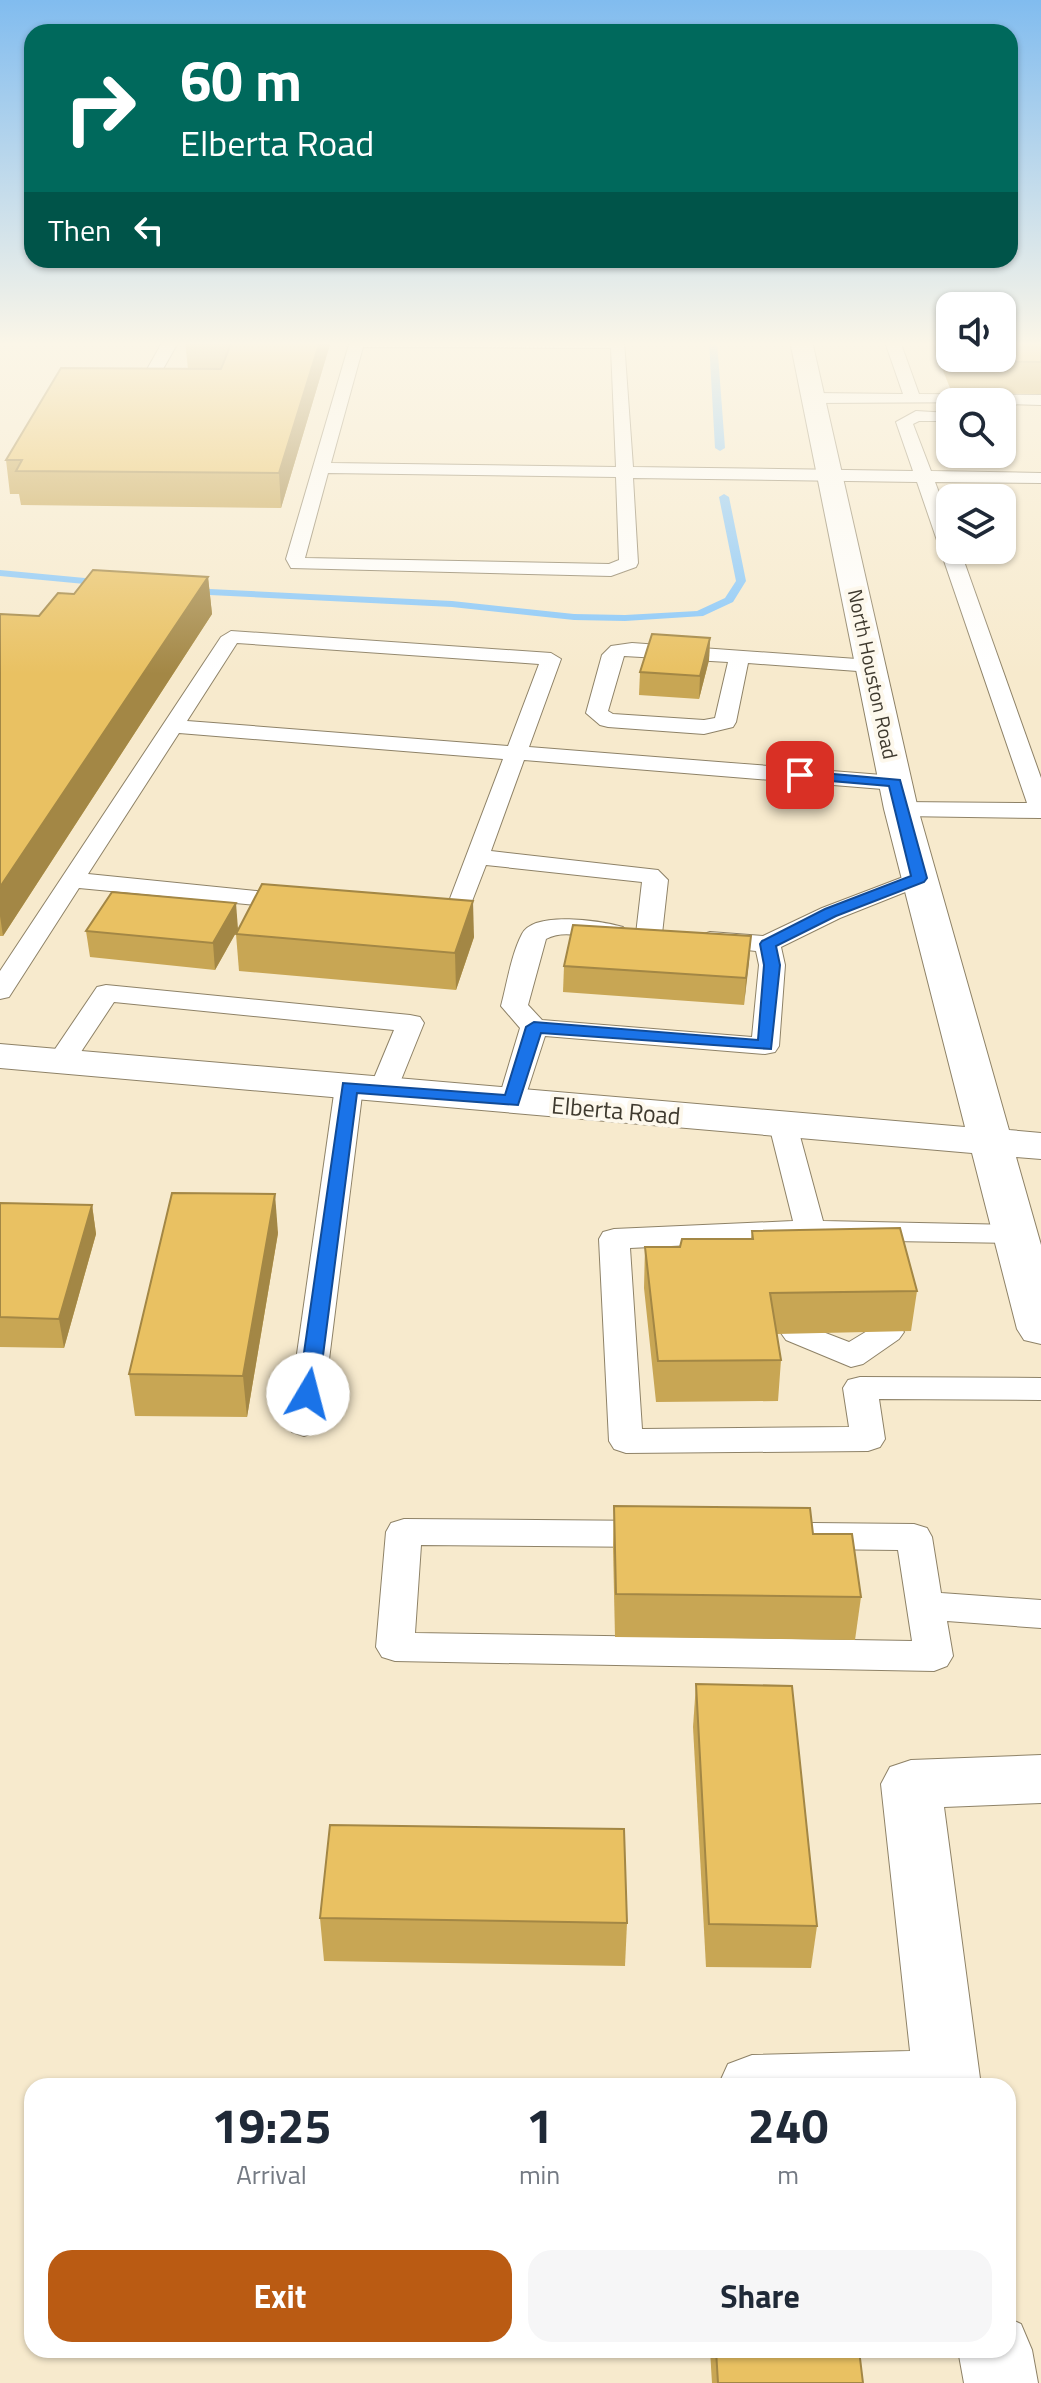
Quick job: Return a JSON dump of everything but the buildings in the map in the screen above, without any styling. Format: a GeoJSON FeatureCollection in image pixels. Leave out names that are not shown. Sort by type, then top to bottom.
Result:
{"type":"FeatureCollection","features":[{"type":"Feature","properties":{"kind":"street","name":"North Houston Road"},"geometry":{"type":"LineString","coordinates":[[826,452],[898,796],[1041,1329]]}},
{"type":"Feature","properties":{"kind":"street","name":"Elberta Road"},"geometry":{"type":"LineString","coordinates":[[0,1056],[1041,1146]]}},
{"type":"Feature","properties":{"kind":"street"},"geometry":{"type":"LineString","coordinates":[[945,2078],[911,1784],[1041,1779]]}},
{"type":"Feature","properties":{"kind":"street"},"geometry":{"type":"LineString","coordinates":[[996,2358],[1001,2383]]}},
{"type":"Feature","properties":{"kind":"lane"},"geometry":{"type":"LineString","coordinates":[[326,452],[295,559],[298,564],[308,567],[622,568],[629,563],[623,452]]}},
{"type":"Feature","properties":{"kind":"lane"},"geometry":{"type":"LineString","coordinates":[[916,452],[936,505]]}},
{"type":"Feature","properties":{"kind":"lane"},"geometry":{"type":"LineString","coordinates":[[322,468],[1041,478]]}},
{"type":"Feature","properties":{"kind":"lane"},"geometry":{"type":"LineString","coordinates":[[172,726],[516,752],[1041,811],[956,564]]}},
{"type":"Feature","properties":{"kind":"lane"},"geometry":{"type":"LineString","coordinates":[[2,984],[231,637],[551,659],[455,917],[409,912]]}},
{"type":"Feature","properties":{"kind":"lane"},"geometry":{"type":"LineString","coordinates":[[739,657],[725,722],[717,726],[608,720],[597,713],[612,655],[618,650],[739,657],[871,666]]}},
{"type":"Feature","properties":{"kind":"lane"},"geometry":{"type":"LineString","coordinates":[[476,857],[649,875],[656,880],[649,934]]}},
{"type":"Feature","properties":{"kind":"lane"},"geometry":{"type":"LineString","coordinates":[[767,944],[772,965],[765,1046],[534,1027],[514,1006],[534,935],[541,930],[556,927],[767,944],[831,913],[919,878]]}},
{"type":"Feature","properties":{"kind":"lane"},"geometry":{"type":"LineString","coordinates":[[71,880],[317,904]]}},
{"type":"Feature","properties":{"kind":"lane"},"geometry":{"type":"LineString","coordinates":[[61,1061],[106,993],[410,1023],[366,1088],[304,1424]]}},
{"type":"Feature","properties":{"kind":"lane"},"geometry":{"type":"LineString","coordinates":[[512,1101],[534,1027]]}},
{"type":"Feature","properties":{"kind":"lane"},"geometry":{"type":"LineString","coordinates":[[783,1125],[823,1269]]}},
{"type":"Feature","properties":{"kind":"lane"},"geometry":{"type":"LineString","coordinates":[[847,1344],[860,1388],[868,1439],[626,1441],[614,1239],[771,1244],[810,1230],[867,1244],[1015,1234]]}},
{"type":"Feature","properties":{"kind":"lane"},"geometry":{"type":"LineString","coordinates":[[797,1333],[847,1344],[888,1332]]}},
{"type":"Feature","properties":{"kind":"lane"},"geometry":{"type":"LineString","coordinates":[[860,1388],[1041,1389]]}},
{"type":"Feature","properties":{"kind":"lane"},"geometry":{"type":"LineString","coordinates":[[691,1535],[404,1532],[395,1647],[934,1656],[914,1537],[786,1536]]}},
{"type":"Feature","properties":{"kind":"lane"},"geometry":{"type":"LineString","coordinates":[[925,1606],[1041,1614]]}},
{"type":"Feature","properties":{"kind":"waterway"},"geometry":{"type":"LineString","coordinates":[[189,591],[452,604],[574,617],[699,614],[729,600],[741,581],[724,497]]}},
{"type":"Feature","properties":{"kind":"waterway"},"geometry":{"type":"LineString","coordinates":[[0,573],[106,583]]}},
{"type":"Feature","properties":{"kind":"route"},"geometry":{"type":"LineString","coordinates":[[308,1394],[349,1087],[512,1101],[534,1027],[765,1046],[772,965],[767,944],[831,913],[919,878],[895,783],[800,775]]}}]}
